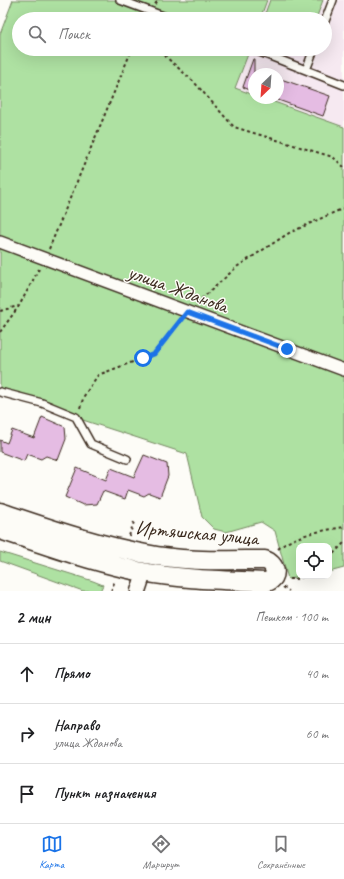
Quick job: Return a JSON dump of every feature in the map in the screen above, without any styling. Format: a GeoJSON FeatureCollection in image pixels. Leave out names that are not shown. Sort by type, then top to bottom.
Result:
{"type":"FeatureCollection","features":[{"type":"Feature","properties":{"kind":"street","name":"улица Жданова"},"geometry":{"type":"LineString","coordinates":[[0,242],[344,370]]}},
{"type":"Feature","properties":{"kind":"street","name":"Иртяшская улица"},"geometry":{"type":"LineString","coordinates":[[0,512],[65,533],[148,555],[189,559],[265,560],[270,562],[275,570],[272,580],[268,582],[190,578],[144,573],[119,567],[0,530]]}},
{"type":"Feature","properties":{"kind":"street"},"geometry":{"type":"LineString","coordinates":[[138,591],[148,555]]}},
{"type":"Feature","properties":{"kind":"lane"},"geometry":{"type":"LineString","coordinates":[[120,0],[152,12]]}},
{"type":"Feature","properties":{"kind":"lane"},"geometry":{"type":"LineString","coordinates":[[328,12],[333,0]]}},
{"type":"Feature","properties":{"kind":"lane"},"geometry":{"type":"LineString","coordinates":[[270,56],[344,85]]}},
{"type":"Feature","properties":{"kind":"lane"},"geometry":{"type":"LineString","coordinates":[[306,70],[311,56]]}},
{"type":"Feature","properties":{"kind":"lane"},"geometry":{"type":"LineString","coordinates":[[0,392],[42,403],[76,417],[91,444],[127,459]]}},
{"type":"Feature","properties":{"kind":"path"},"geometry":{"type":"LineString","coordinates":[[0,332],[19,306],[45,259],[129,56]]}},
{"type":"Feature","properties":{"kind":"path"},"geometry":{"type":"LineString","coordinates":[[166,56],[194,82],[234,127],[333,157],[344,167]]}},
{"type":"Feature","properties":{"kind":"path"},"geometry":{"type":"LineString","coordinates":[[76,417],[84,396],[98,375],[154,354],[187,312],[238,266],[289,233],[344,208]]}},
{"type":"Feature","properties":{"kind":"path"},"geometry":{"type":"LineString","coordinates":[[0,311],[19,306]]}},
{"type":"Feature","properties":{"kind":"path"},"geometry":{"type":"LineString","coordinates":[[265,560],[285,543],[310,533],[344,527]]}},
{"type":"Feature","properties":{"kind":"path"},"geometry":{"type":"LineString","coordinates":[[332,555],[344,543]]}},
{"type":"Feature","properties":{"kind":"shaded area"},"geometry":{"type":"Polygon","coordinates":[[[267,0],[344,0],[344,127],[280,104],[284,104],[284,68],[248,68],[248,93],[235,88],[247,56],[332,56],[332,12],[263,12],[267,0]]]}},
{"type":"Feature","properties":{"kind":"green space"},"geometry":{"type":"Polygon","coordinates":[[[13,0],[267,0],[263,12],[12,12],[12,56],[247,56],[235,88],[248,93],[248,104],[280,104],[344,127],[344,568],[332,571],[332,543],[296,543],[296,578],[288,579],[275,531],[261,522],[226,532],[214,529],[202,517],[187,454],[0,393],[0,34],[13,0]]]}},
{"type":"Feature","properties":{"kind":"green space"},"geometry":{"type":"Polygon","coordinates":[[[270,0],[323,0],[319,12],[266,12],[270,0]]]}},
{"type":"Feature","properties":{"kind":"green space"},"geometry":{"type":"Polygon","coordinates":[[[0,552],[103,585],[100,591],[83,591],[0,561],[0,552]]]}},
{"type":"Feature","properties":{"kind":"building"},"geometry":{"type":"Polygon","coordinates":[[[253,59],[254,59],[254,68],[250,68],[253,59]]]}},
{"type":"Feature","properties":{"kind":"building"},"geometry":{"type":"Polygon","coordinates":[[[248,73],[248,89],[243,87],[248,73]]]}},
{"type":"Feature","properties":{"kind":"building"},"geometry":{"type":"Polygon","coordinates":[[[284,80],[330,96],[323,116],[284,102],[284,80]]]}},
{"type":"Feature","properties":{"kind":"building"},"geometry":{"type":"Polygon","coordinates":[[[42,417],[65,427],[66,439],[58,460],[46,456],[41,459],[27,454],[24,461],[0,452],[0,440],[7,443],[12,430],[34,438],[42,417]]]}},
{"type":"Feature","properties":{"kind":"building"},"geometry":{"type":"Polygon","coordinates":[[[144,455],[167,464],[168,476],[160,497],[149,493],[144,496],[128,490],[125,499],[103,491],[97,504],[83,505],[65,497],[77,468],[106,480],[111,468],[134,477],[144,455]]]}},
{"type":"Feature","properties":{"kind":"route"},"geometry":{"type":"LineString","coordinates":[[143,358],[154,354],[187,312],[287,349]]}}]}
